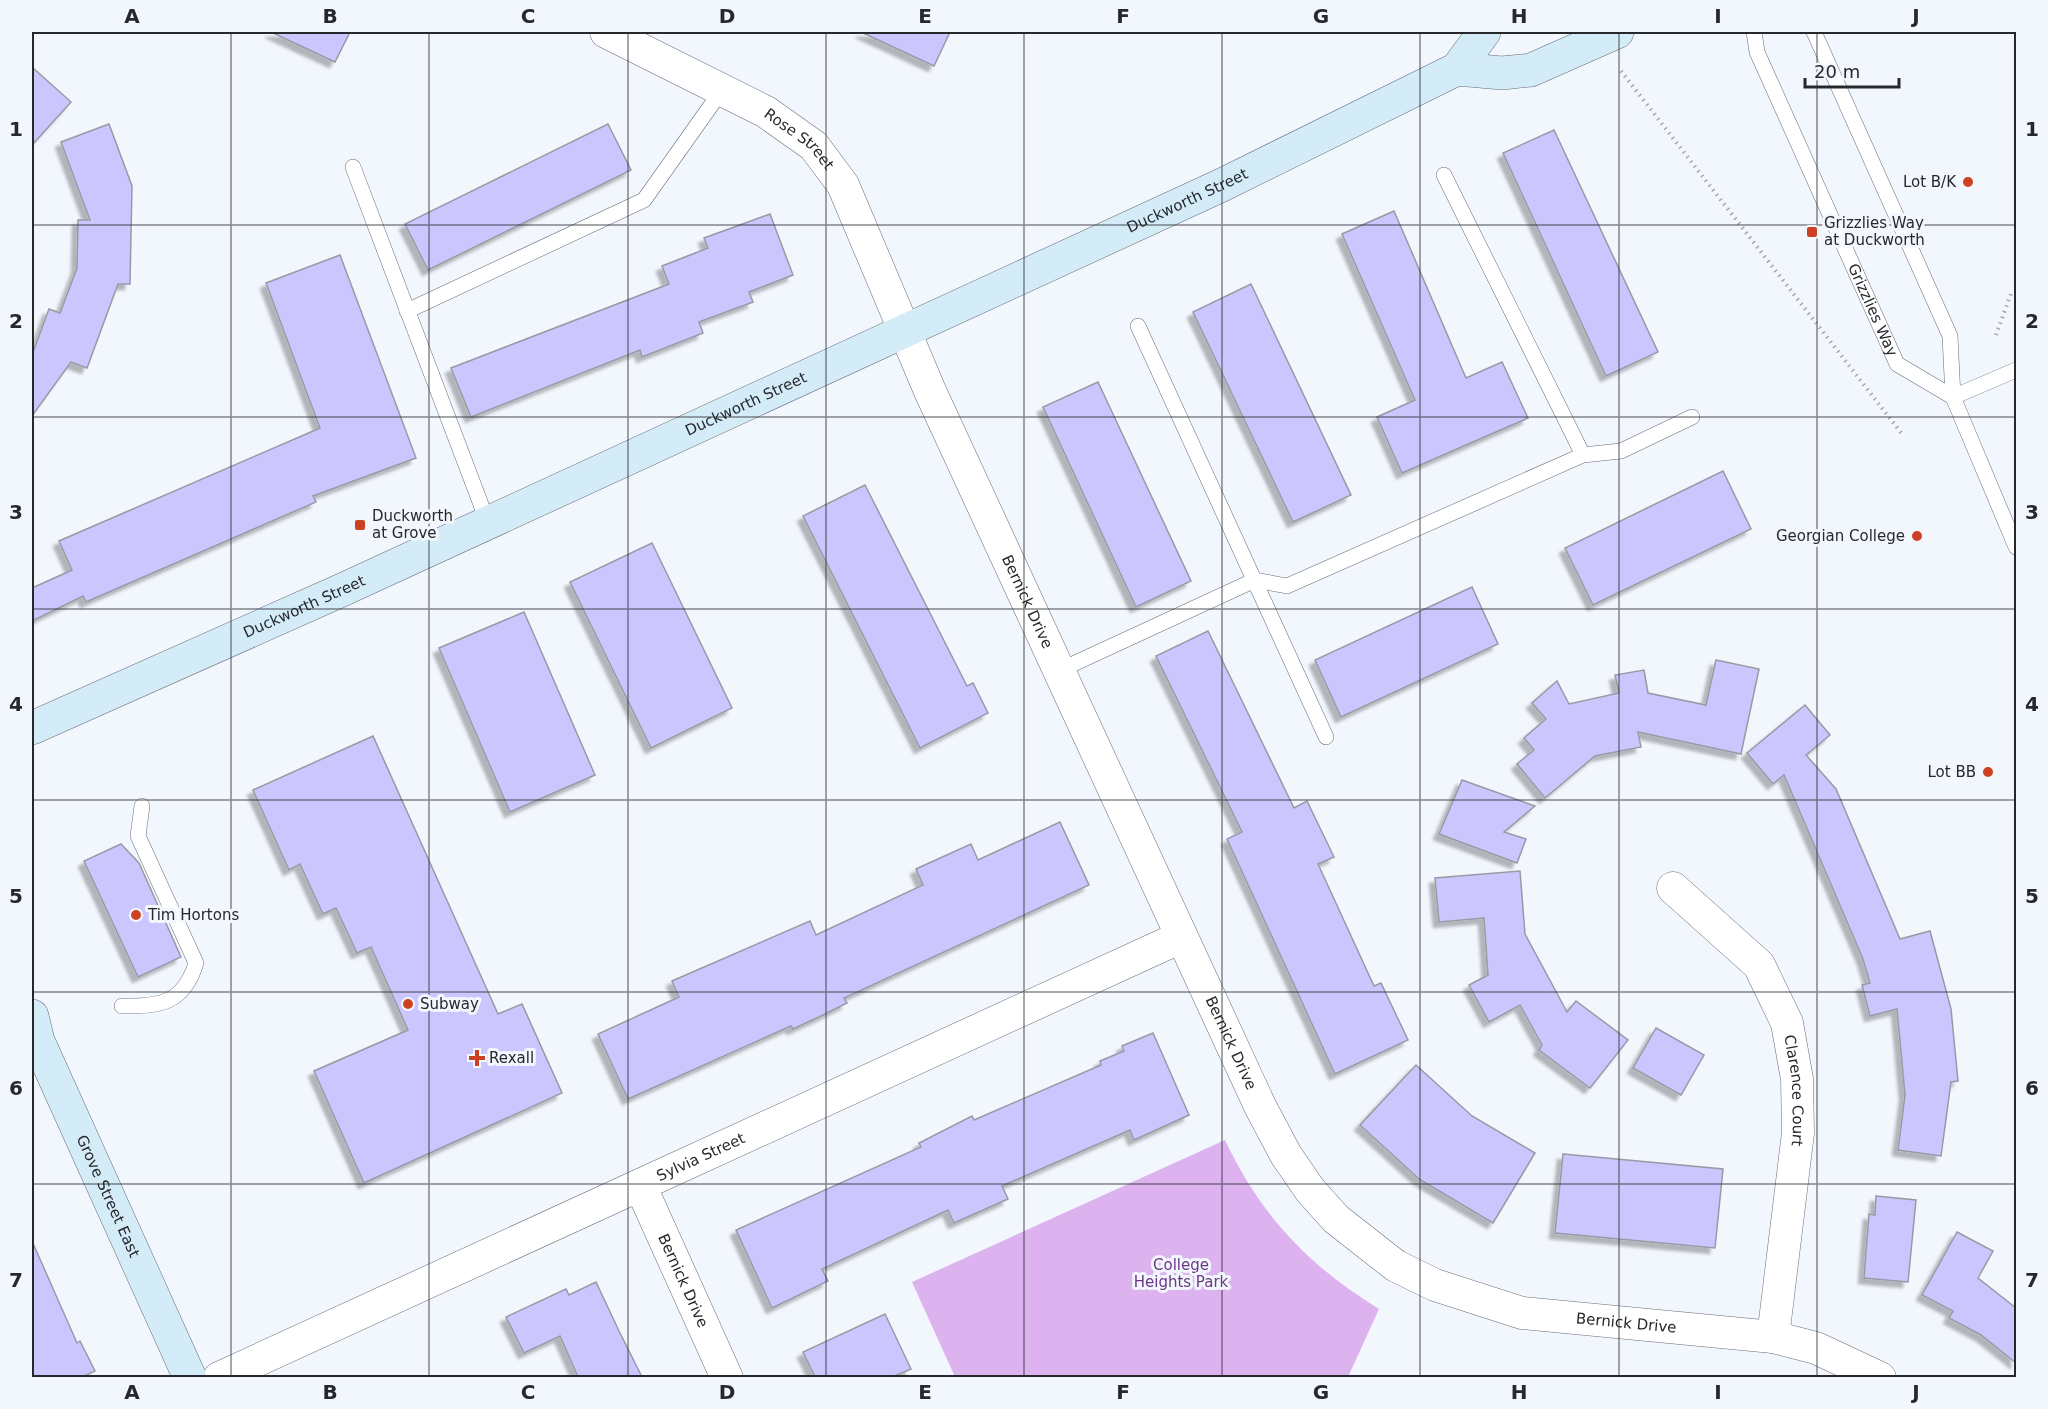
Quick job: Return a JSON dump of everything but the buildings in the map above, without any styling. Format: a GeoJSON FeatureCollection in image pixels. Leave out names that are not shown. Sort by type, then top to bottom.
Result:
{"type":"FeatureCollection","features":[{"type":"Feature","properties":{"kind":"main road","name":"Duckworth Street"},"geometry":{"type":"LineString","coordinates":[[32,728],[488,523],[1222,185],[1457,69],[1484,32]]}},
{"type":"Feature","properties":{"kind":"main road"},"geometry":{"type":"LineString","coordinates":[[1457,69],[1502,73],[1531,70],[1617,32]]}},
{"type":"Feature","properties":{"kind":"main road","name":"Grove Street East"},"geometry":{"type":"LineString","coordinates":[[32,1016],[38,1041],[190,1377]]}},
{"type":"Feature","properties":{"kind":"street","name":"Rose Street"},"geometry":{"type":"LineString","coordinates":[[606,32],[790,127],[814,146],[831,168],[852,204],[904,331]]}},
{"type":"Feature","properties":{"kind":"street","name":"Bernick Drive"},"geometry":{"type":"LineString","coordinates":[[904,331],[1181,937],[1286,1155],[1310,1190],[1336,1219],[1396,1266],[1477,1301],[1522,1313],[1773,1337],[1816,1348],[1880,1377]]}},
{"type":"Feature","properties":{"kind":"street","name":"Clarence Court"},"geometry":{"type":"LineString","coordinates":[[1673,888],[1759,965],[1787,1023],[1797,1079],[1798,1133],[1773,1337]]}},
{"type":"Feature","properties":{"kind":"street","name":"Sylvia Street"},"geometry":{"type":"LineString","coordinates":[[219,1377],[1181,937]]}},
{"type":"Feature","properties":{"kind":"street","name":"Bernick Drive"},"geometry":{"type":"LineString","coordinates":[[640,1185],[727,1377]]}},
{"type":"Feature","properties":{"kind":"lane","name":"Grizzlies Way"},"geometry":{"type":"LineString","coordinates":[[1754,32],[1757,52],[1897,364],[1953,397]]}},
{"type":"Feature","properties":{"kind":"lane"},"geometry":{"type":"LineString","coordinates":[[1814,32],[1950,336],[1953,397],[2016,547]]}},
{"type":"Feature","properties":{"kind":"lane"},"geometry":{"type":"LineString","coordinates":[[407,311],[644,200],[722,90]]}},
{"type":"Feature","properties":{"kind":"lane"},"geometry":{"type":"LineString","coordinates":[[353,167],[488,523]]}},
{"type":"Feature","properties":{"kind":"lane"},"geometry":{"type":"LineString","coordinates":[[1444,175],[1583,455]]}},
{"type":"Feature","properties":{"kind":"lane"},"geometry":{"type":"LineString","coordinates":[[1138,326],[1326,737]]}},
{"type":"Feature","properties":{"kind":"lane"},"geometry":{"type":"LineString","coordinates":[[1953,397],[2016,370]]}},
{"type":"Feature","properties":{"kind":"lane"},"geometry":{"type":"LineString","coordinates":[[1058,671],[1255,580],[1287,586],[1583,455],[1621,451],[1692,417]]}},
{"type":"Feature","properties":{"kind":"lane"},"geometry":{"type":"LineString","coordinates":[[122,1006],[155,1005],[177,997],[190,982],[196,963],[138,836],[142,806]]}},
{"type":"Feature","properties":{"kind":"path"},"geometry":{"type":"LineString","coordinates":[[1621,71],[1902,434]]}},
{"type":"Feature","properties":{"kind":"path"},"geometry":{"type":"LineString","coordinates":[[1996,335],[2012,291]]}},
{"type":"Feature","properties":{"kind":"green space","name":"College Heights Park"},"geometry":{"type":"Polygon","coordinates":[[[1225,1140],[1254,1192],[1289,1236],[1330,1275],[1379,1309],[1348,1377],[955,1377],[912,1282],[1225,1140]]]}},
{"type":"Feature","properties":{"kind":"place","name":"Lot B/K"},"geometry":{"type":"Point","coordinates":[1968,182]}},
{"type":"Feature","properties":{"kind":"place","name":"Grizzlies Way at Duckworth"},"geometry":{"type":"Point","coordinates":[1812,232]}},
{"type":"Feature","properties":{"kind":"place","name":"Duckworth at Grove"},"geometry":{"type":"Point","coordinates":[360,525]}},
{"type":"Feature","properties":{"kind":"place","name":"Georgian College"},"geometry":{"type":"Point","coordinates":[1917,536]}},
{"type":"Feature","properties":{"kind":"place","name":"Lot BB"},"geometry":{"type":"Point","coordinates":[1988,772]}},
{"type":"Feature","properties":{"kind":"place","name":"Tim Hortons"},"geometry":{"type":"Point","coordinates":[136,915]}},
{"type":"Feature","properties":{"kind":"place","name":"Subway"},"geometry":{"type":"Point","coordinates":[408,1004]}},
{"type":"Feature","properties":{"kind":"place","name":"Rexall"},"geometry":{"type":"Point","coordinates":[477,1058]}}]}
